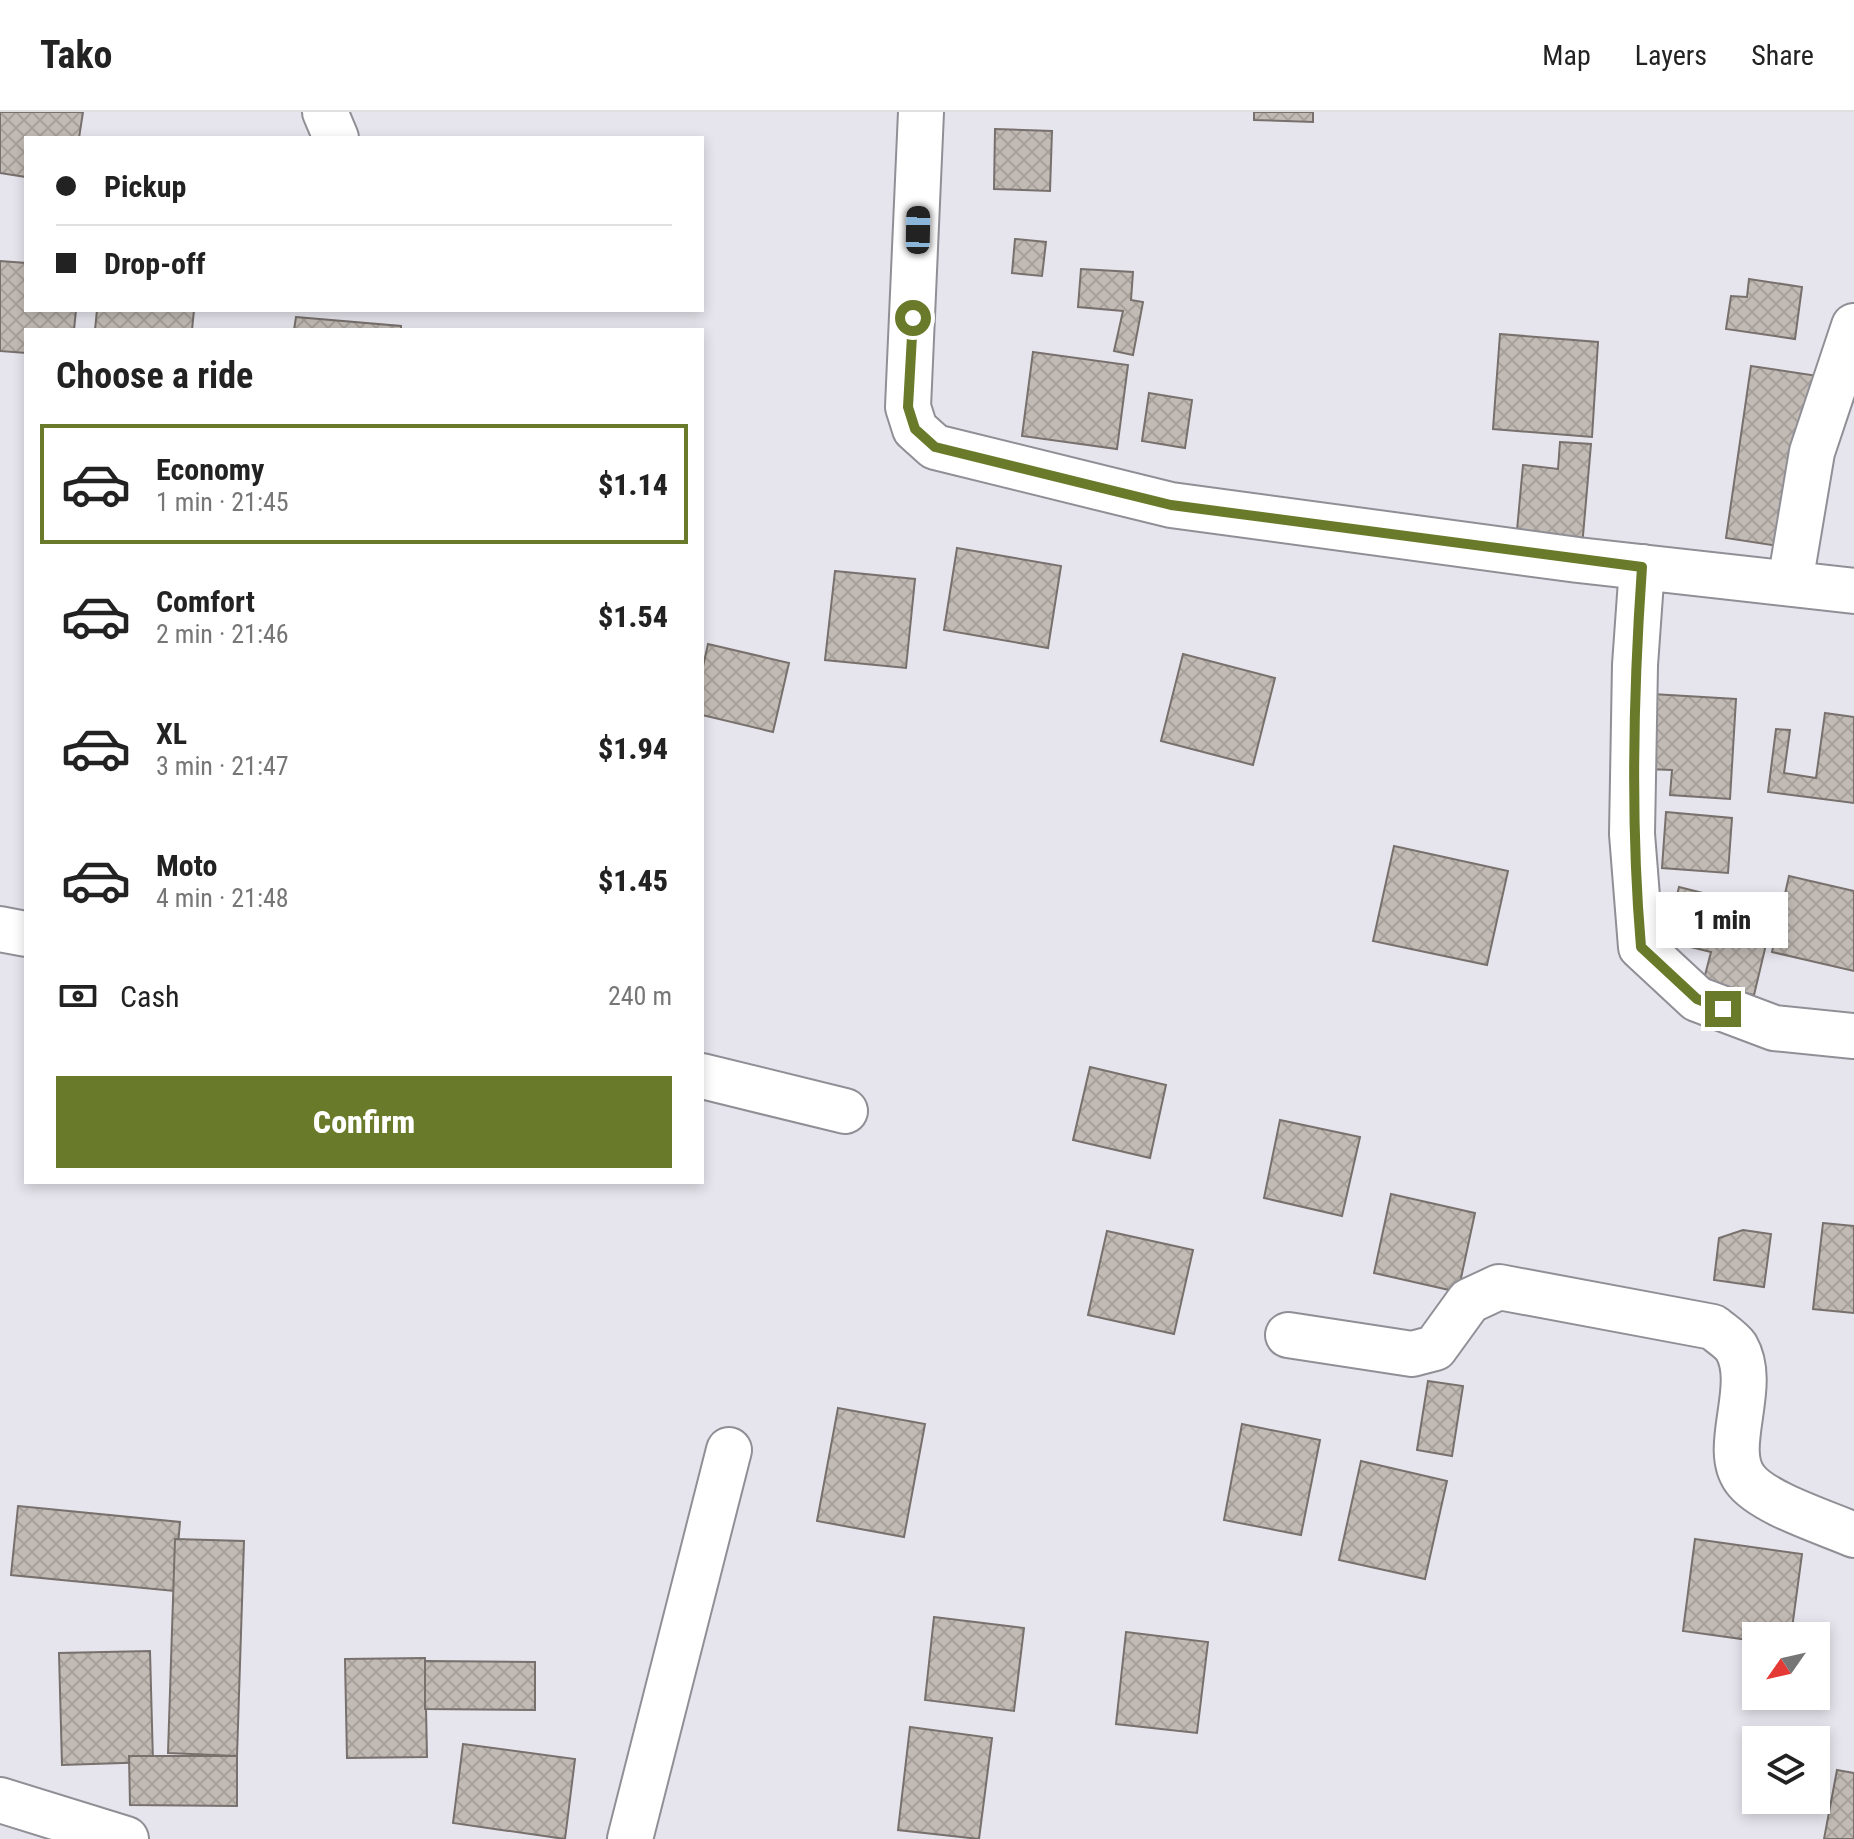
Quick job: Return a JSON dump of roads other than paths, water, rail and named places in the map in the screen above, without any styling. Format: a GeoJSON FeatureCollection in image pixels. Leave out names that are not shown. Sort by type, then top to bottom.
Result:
{"type":"FeatureCollection","features":[{"type":"Feature","properties":{"kind":"street"},"geometry":{"type":"LineString","coordinates":[[325,112],[335,136]]}},
{"type":"Feature","properties":{"kind":"street"},"geometry":{"type":"LineString","coordinates":[[921,112],[908,407],[915,429],[935,447],[1171,505],[1642,567],[1854,591]]}},
{"type":"Feature","properties":{"kind":"street"},"geometry":{"type":"LineString","coordinates":[[1790,583],[1812,452],[1854,326]]}},
{"type":"Feature","properties":{"kind":"street"},"geometry":{"type":"LineString","coordinates":[[1642,567],[1635,665],[1632,834],[1641,947],[1697,999],[1774,1028],[1854,1036]]}},
{"type":"Feature","properties":{"kind":"street"},"geometry":{"type":"LineString","coordinates":[[0,929],[24,934]]}},
{"type":"Feature","properties":{"kind":"street"},"geometry":{"type":"LineString","coordinates":[[704,1076],[845,1111]]}},
{"type":"Feature","properties":{"kind":"street"},"geometry":{"type":"LineString","coordinates":[[1288,1335],[1412,1354],[1435,1348],[1469,1301],[1499,1287],[1713,1327],[1736,1348],[1745,1388],[1737,1460],[1746,1480],[1772,1499],[1854,1535]]}},
{"type":"Feature","properties":{"kind":"street"},"geometry":{"type":"LineString","coordinates":[[630,1839],[729,1450]]}},
{"type":"Feature","properties":{"kind":"street"},"geometry":{"type":"LineString","coordinates":[[0,1800],[78,1832],[126,1839]]}}]}
